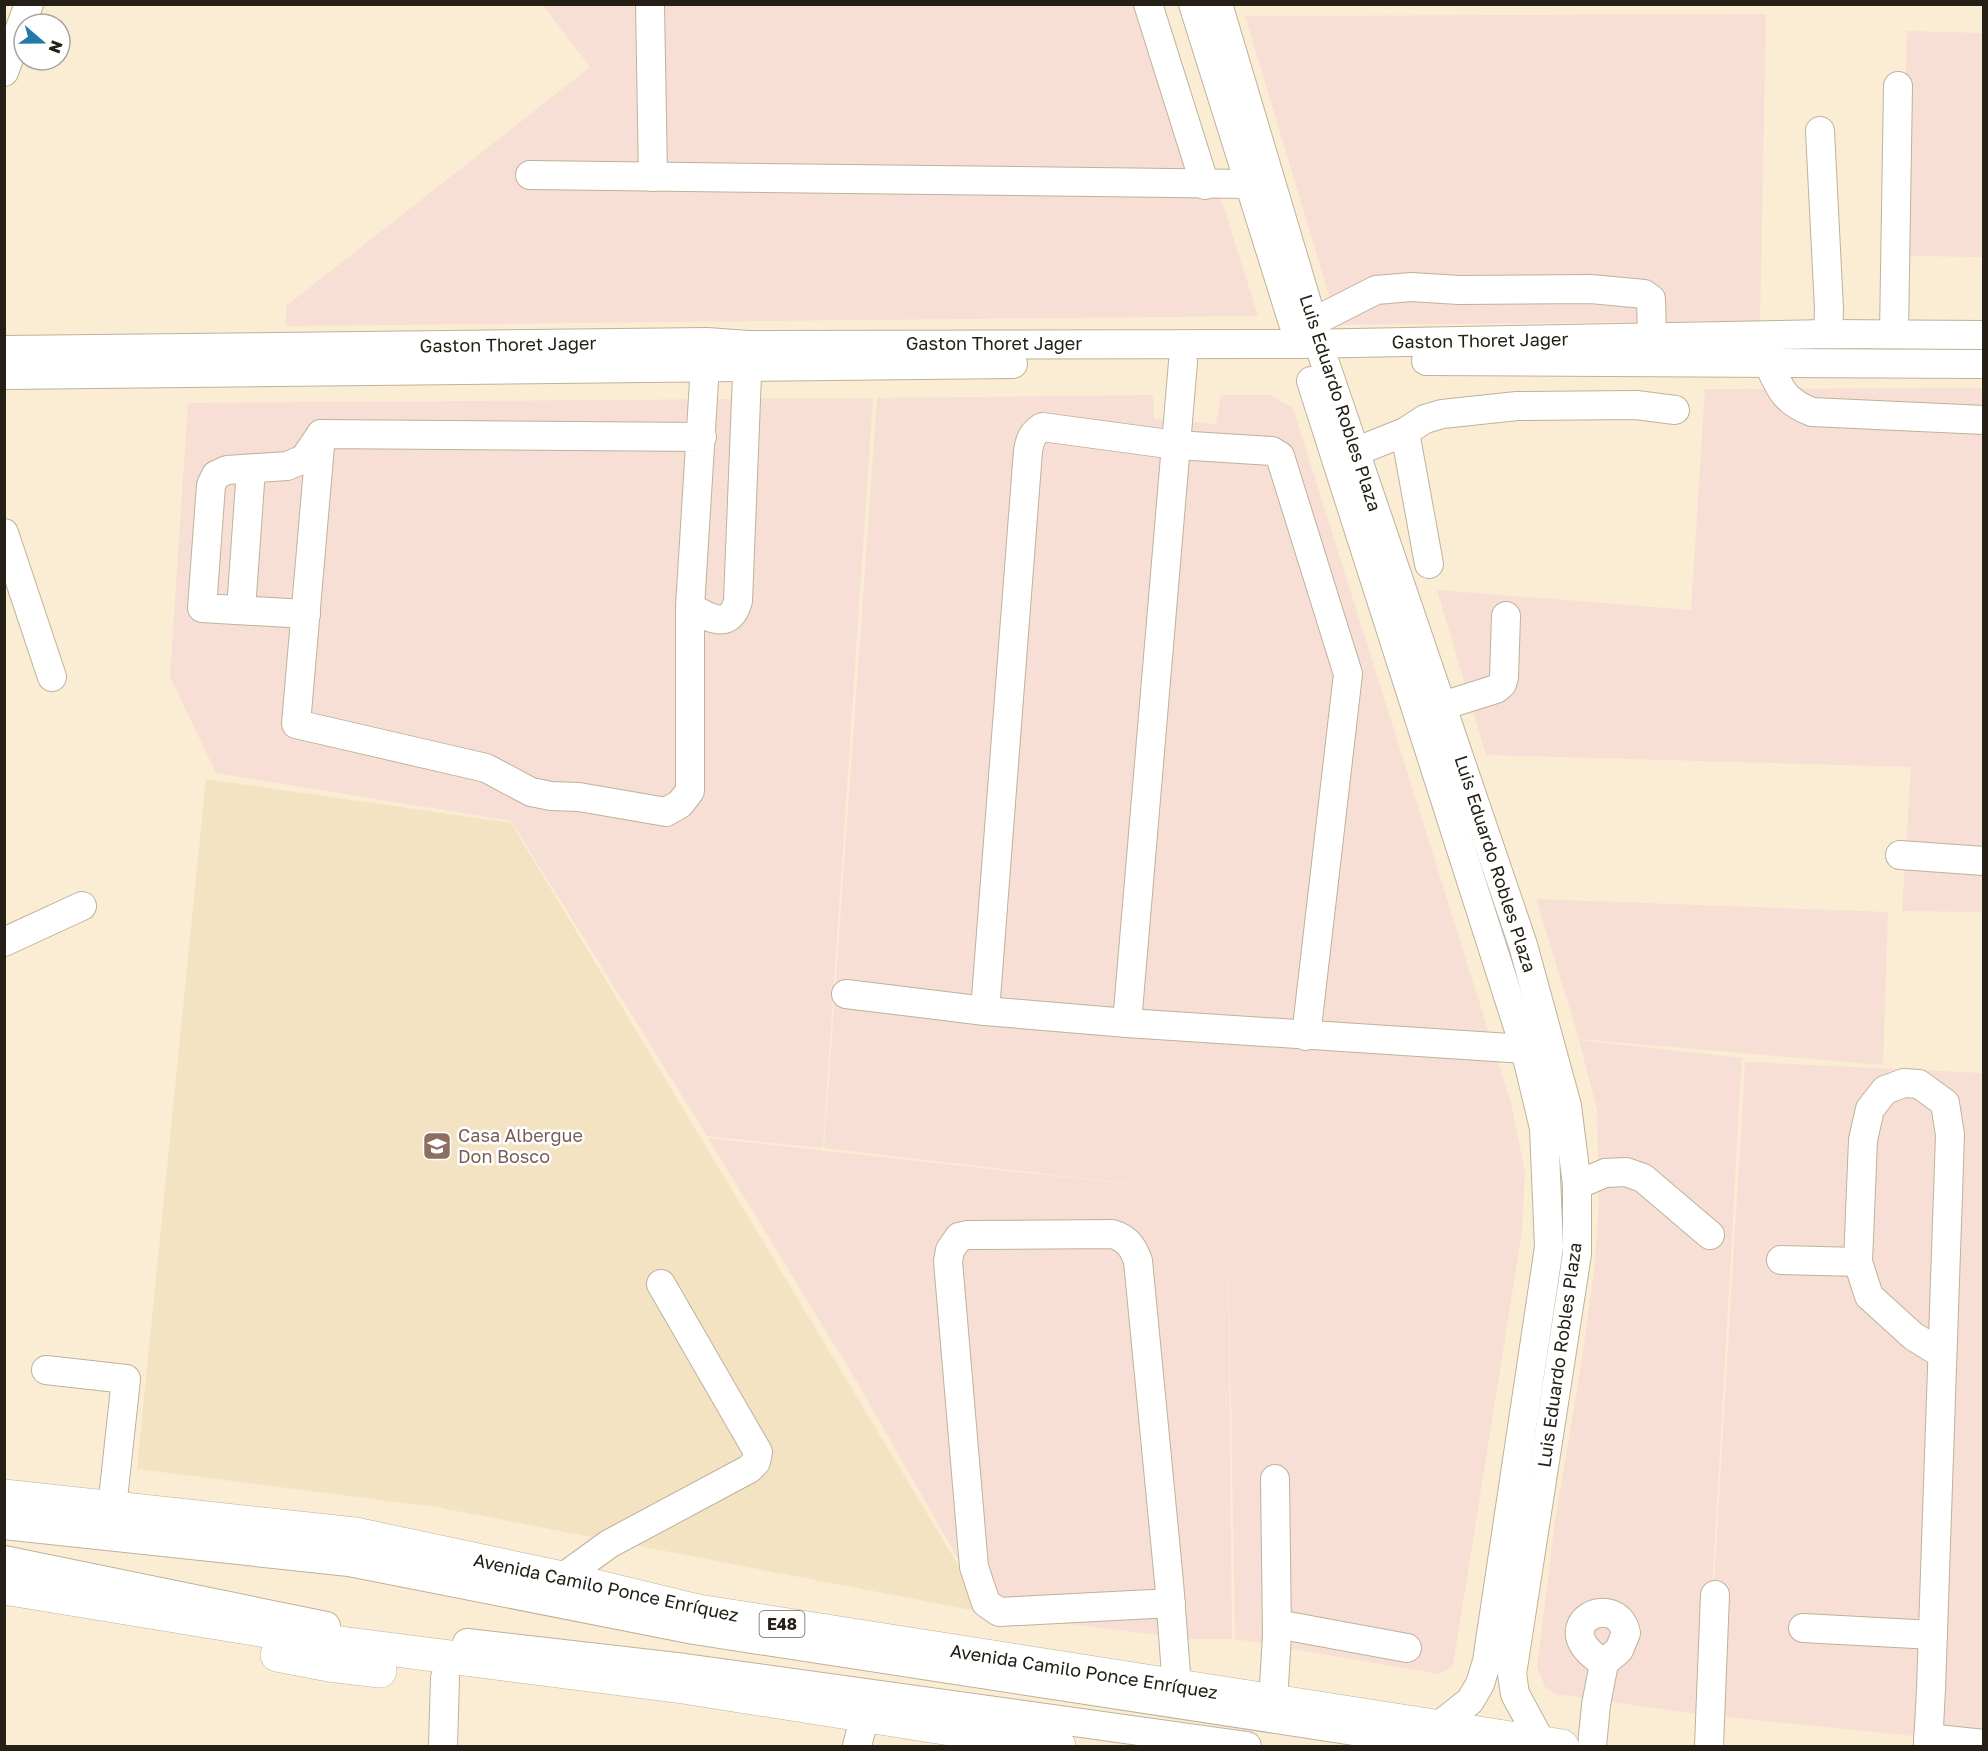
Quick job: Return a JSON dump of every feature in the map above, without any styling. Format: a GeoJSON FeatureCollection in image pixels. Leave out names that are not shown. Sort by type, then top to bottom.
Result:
{"type":"FeatureCollection","features":[{"type":"Feature","properties":{"kind":"main road","name":"Avenida Camilo Ponce Enríquez"},"geometry":{"type":"LineString","coordinates":[[4,1496],[355,1534],[562,1578],[698,1611],[1273,1702],[1444,1737],[1552,1745]]}},
{"type":"Feature","properties":{"kind":"main road"},"geometry":{"type":"LineString","coordinates":[[4,1588],[333,1642],[683,1687],[1059,1746]]}},
{"type":"Feature","properties":{"kind":"main road"},"geometry":{"type":"LineString","coordinates":[[4,1604],[329,1665],[830,1720],[865,1715]]}},
{"type":"Feature","properties":{"kind":"street"},"geometry":{"type":"LineString","coordinates":[[4,72],[29,4]]}},
{"type":"Feature","properties":{"kind":"street"},"geometry":{"type":"LineString","coordinates":[[650,4],[653,177]]}},
{"type":"Feature","properties":{"kind":"street"},"geometry":{"type":"LineString","coordinates":[[1148,4],[1205,185]]}},
{"type":"Feature","properties":{"kind":"street","name":"Luis Eduardo Robles Plaza"},"geometry":{"type":"LineString","coordinates":[[1193,4],[1249,184],[1356,452],[1523,945],[1567,1106],[1577,1185],[1577,1254],[1512,1674],[1515,1694],[1552,1745]]}},
{"type":"Feature","properties":{"kind":"street","name":"Luis Eduardo Robles Plaza"},"geometry":{"type":"LineString","coordinates":[[1218,4],[1312,346],[1525,1049],[1544,1128],[1549,1247],[1487,1661],[1480,1684],[1444,1737]]}},
{"type":"Feature","properties":{"kind":"street"},"geometry":{"type":"LineString","coordinates":[[1894,334],[1898,86]]}},
{"type":"Feature","properties":{"kind":"street"},"geometry":{"type":"LineString","coordinates":[[1820,131],[1829,309],[1828,334]]}},
{"type":"Feature","properties":{"kind":"street"},"geometry":{"type":"LineString","coordinates":[[530,175],[1249,184]]}},
{"type":"Feature","properties":{"kind":"street"},"geometry":{"type":"LineString","coordinates":[[1312,346],[1376,290],[1411,287],[1459,290],[1591,289],[1644,294],[1651,299],[1652,338]]}},
{"type":"Feature","properties":{"kind":"street","name":"Gaston Thoret Jager"},"geometry":{"type":"LineString","coordinates":[[748,356],[1828,334],[1983,335]]}},
{"type":"Feature","properties":{"kind":"street","name":"Gaston Thoret Jager"},"geometry":{"type":"LineString","coordinates":[[4,350],[706,355],[1183,362],[1312,346],[1768,363],[1983,364]]}},
{"type":"Feature","properties":{"kind":"street"},"geometry":{"type":"LineString","coordinates":[[321,434],[296,724],[486,768],[531,792],[666,812],[680,804],[690,791],[690,607],[706,355]]}},
{"type":"Feature","properties":{"kind":"street","name":"Gaston Thoret Jager"},"geometry":{"type":"LineString","coordinates":[[4,375],[706,355]]}},
{"type":"Feature","properties":{"kind":"street"},"geometry":{"type":"LineString","coordinates":[[690,607],[718,620],[727,618],[735,612],[738,601],[748,356]]}},
{"type":"Feature","properties":{"kind":"street"},"geometry":{"type":"LineString","coordinates":[[1126,1023],[1183,362]]}},
{"type":"Feature","properties":{"kind":"street"},"geometry":{"type":"LineString","coordinates":[[1768,363],[1780,391],[1798,407],[1812,412],[1983,420]]}},
{"type":"Feature","properties":{"kind":"street"},"geometry":{"type":"LineString","coordinates":[[1356,452],[1405,432],[1425,419],[1442,414],[1516,406],[1636,405],[1675,410]]}},
{"type":"Feature","properties":{"kind":"street"},"geometry":{"type":"LineString","coordinates":[[985,1011],[1028,451],[1031,437],[1042,427],[1176,445],[1272,451],[1280,456],[1348,674],[1306,1036]]}},
{"type":"Feature","properties":{"kind":"street"},"geometry":{"type":"LineString","coordinates":[[1405,432],[1429,564]]}},
{"type":"Feature","properties":{"kind":"street"},"geometry":{"type":"LineString","coordinates":[[321,434],[702,437]]}},
{"type":"Feature","properties":{"kind":"street"},"geometry":{"type":"LineString","coordinates":[[306,614],[202,608],[211,485],[216,475],[228,470],[287,466],[304,459],[321,434]]}},
{"type":"Feature","properties":{"kind":"street"},"geometry":{"type":"LineString","coordinates":[[241,610],[251,469]]}},
{"type":"Feature","properties":{"kind":"street"},"geometry":{"type":"LineString","coordinates":[[4,533],[52,677]]}},
{"type":"Feature","properties":{"kind":"street"},"geometry":{"type":"LineString","coordinates":[[1442,706],[1496,689],[1502,684],[1506,616]]}},
{"type":"Feature","properties":{"kind":"street"},"geometry":{"type":"LineString","coordinates":[[1900,855],[1983,861]]}},
{"type":"Feature","properties":{"kind":"street"},"geometry":{"type":"LineString","coordinates":[[4,942],[82,906]]}},
{"type":"Feature","properties":{"kind":"street"},"geometry":{"type":"LineString","coordinates":[[846,994],[985,1011],[1126,1023],[1525,1049]]}},
{"type":"Feature","properties":{"kind":"street"},"geometry":{"type":"LineString","coordinates":[[1942,1354],[1913,1336],[1869,1296],[1858,1262],[1863,1140],[1870,1109],[1885,1090],[1904,1083],[1919,1084],[1945,1103],[1950,1135],[1928,1742],[1983,1744]]}},
{"type":"Feature","properties":{"kind":"street"},"geometry":{"type":"LineString","coordinates":[[1577,1185],[1605,1173],[1626,1172],[1644,1178],[1710,1235]]}},
{"type":"Feature","properties":{"kind":"street"},"geometry":{"type":"LineString","coordinates":[[1171,1603],[999,1612],[986,1603],[974,1567],[948,1262],[950,1250],[959,1237],[968,1235],[1112,1234],[1121,1236],[1134,1250],[1138,1261],[1171,1603],[1177,1687]]}},
{"type":"Feature","properties":{"kind":"street"},"geometry":{"type":"LineString","coordinates":[[1781,1260],[1858,1262]]}},
{"type":"Feature","properties":{"kind":"street"},"geometry":{"type":"LineString","coordinates":[[562,1578],[609,1544],[749,1469],[756,1462],[758,1452],[661,1284]]}},
{"type":"Feature","properties":{"kind":"street"},"geometry":{"type":"LineString","coordinates":[[46,1370],[126,1379],[112,1508]]}},
{"type":"Feature","properties":{"kind":"street"},"geometry":{"type":"LineString","coordinates":[[1273,1702],[1277,1624],[1275,1479]]}},
{"type":"Feature","properties":{"kind":"street","name":"Avenida Camilo Ponce Enríquez"},"geometry":{"type":"LineString","coordinates":[[4,1525],[349,1562],[694,1630],[1444,1737]]}},
{"type":"Feature","properties":{"kind":"street"},"geometry":{"type":"LineString","coordinates":[[4,1560],[336,1628],[685,1668],[1247,1746]]}},
{"type":"Feature","properties":{"kind":"street"},"geometry":{"type":"LineString","coordinates":[[1709,1746],[1716,1595]]}},
{"type":"Feature","properties":{"kind":"street"},"geometry":{"type":"LineString","coordinates":[[1277,1624],[1407,1648]]}},
{"type":"Feature","properties":{"kind":"street"},"geometry":{"type":"LineString","coordinates":[[1803,1628],[1933,1635]]}},
{"type":"Feature","properties":{"kind":"street"},"geometry":{"type":"LineString","coordinates":[[1592,1746],[1596,1705],[1604,1663]]}},
{"type":"Feature","properties":{"kind":"street"},"geometry":{"type":"LineString","coordinates":[[443,1746],[445,1678]]}},
{"type":"Feature","properties":{"kind":"street"},"geometry":{"type":"LineString","coordinates":[[856,1746],[865,1715]]}},
{"type":"Feature","properties":{"kind":"shaded area"},"geometry":{"type":"Polygon","coordinates":[[[1160,4],[1258,316],[286,326],[286,306],[590,67],[543,5],[1160,4]]]}},
{"type":"Feature","properties":{"kind":"shaded area"},"geometry":{"type":"Polygon","coordinates":[[[1766,14],[1760,321],[1338,325],[1245,16],[1766,14]]]}},
{"type":"Feature","properties":{"kind":"shaded area"},"geometry":{"type":"Polygon","coordinates":[[[1907,31],[1983,33],[1983,257],[1901,256],[1907,31]]]}},
{"type":"Feature","properties":{"kind":"shaded area"},"geometry":{"type":"Polygon","coordinates":[[[1983,388],[1983,912],[1902,911],[1911,767],[1486,755],[1437,590],[1691,610],[1705,389],[1983,388]]]}},
{"type":"Feature","properties":{"kind":"shaded area"},"geometry":{"type":"Polygon","coordinates":[[[1153,395],[1154,419],[1216,424],[1221,395],[1270,395],[1293,408],[1511,1103],[1525,1171],[1522,1231],[1453,1666],[1439,1674],[1235,1639],[1228,1231],[1232,1639],[1192,1639],[1003,1616],[985,1606],[857,1382],[708,1138],[1201,1192],[824,1148],[877,398],[1153,395]]]}},
{"type":"Feature","properties":{"kind":"shaded area"},"geometry":{"type":"Polygon","coordinates":[[[873,398],[823,1148],[707,1136],[511,821],[216,773],[170,677],[188,403],[873,398]]]}},
{"type":"Feature","properties":{"kind":"shaded area","name":"Casa Albergue Don Bosco"},"geometry":{"type":"Polygon","coordinates":[[[206,779],[511,823],[987,1613],[436,1507],[137,1469],[206,779]]]}},
{"type":"Feature","properties":{"kind":"shaded area"},"geometry":{"type":"Polygon","coordinates":[[[1536,899],[1888,912],[1883,1065],[1579,1039],[1536,899]]]}},
{"type":"Feature","properties":{"kind":"shaded area"},"geometry":{"type":"Polygon","coordinates":[[[1579,1040],[1742,1058],[1705,1715],[1555,1694],[1545,1687],[1537,1667],[1555,1521],[1582,1359],[1594,1270],[1599,1206],[1597,1110],[1579,1040]]]}},
{"type":"Feature","properties":{"kind":"shaded area"},"geometry":{"type":"Polygon","coordinates":[[[1745,1062],[1983,1073],[1983,1743],[1706,1715],[1745,1062]]]}},
{"type":"Feature","properties":{"kind":"place","name":"Casa Albergue Don Bosco"},"geometry":{"type":"Point","coordinates":[437,1146]}}]}
